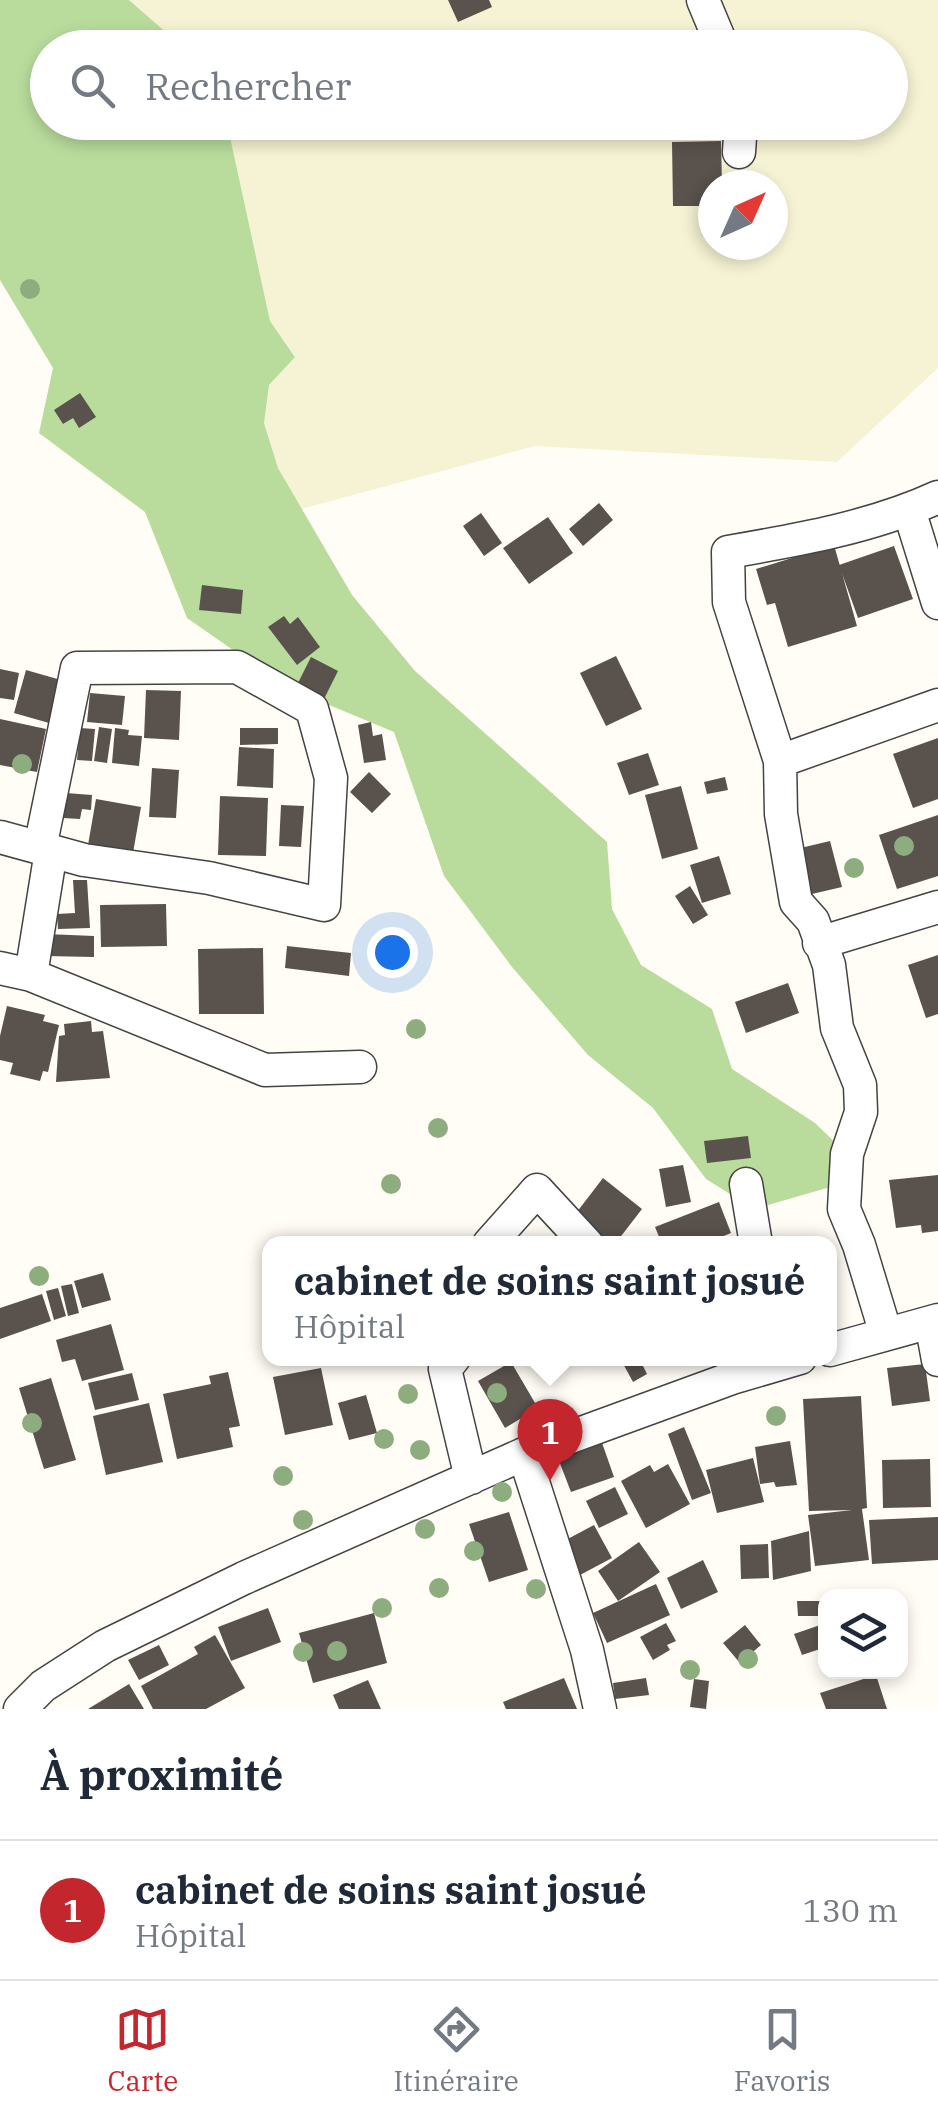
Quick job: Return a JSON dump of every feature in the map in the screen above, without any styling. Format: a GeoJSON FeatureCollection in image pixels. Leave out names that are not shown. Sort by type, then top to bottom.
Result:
{"type":"FeatureCollection","features":[{"type":"Feature","properties":{"kind":"street"},"geometry":{"type":"LineString","coordinates":[[703,0],[716,30]]}},
{"type":"Feature","properties":{"kind":"street"},"geometry":{"type":"LineString","coordinates":[[886,1334],[844,1209],[847,1154],[861,1112],[860,1085],[838,1028],[830,965],[813,921],[796,902],[781,814],[780,761],[729,602],[728,552],[801,539],[924,504],[938,603]]}},
{"type":"Feature","properties":{"kind":"street"},"geometry":{"type":"LineString","coordinates":[[0,837],[46,850],[84,860],[210,878],[324,905],[331,778],[312,710],[237,667],[78,668],[46,850],[16,971],[265,1070],[360,1067]]}},
{"type":"Feature","properties":{"kind":"street"},"geometry":{"type":"LineString","coordinates":[[780,761],[938,704]]}},
{"type":"Feature","properties":{"kind":"street"},"geometry":{"type":"LineString","coordinates":[[820,943],[938,907]]}},
{"type":"Feature","properties":{"kind":"street"},"geometry":{"type":"LineString","coordinates":[[746,1184],[755,1236]]}},
{"type":"Feature","properties":{"kind":"street"},"geometry":{"type":"LineString","coordinates":[[496,1236],[537,1190],[580,1236]]}},
{"type":"Feature","properties":{"kind":"street"},"geometry":{"type":"LineString","coordinates":[[837,1348],[934,1321],[938,1360]]}},
{"type":"Feature","properties":{"kind":"street"},"geometry":{"type":"LineString","coordinates":[[447,1366],[444,1370],[471,1478]]}},
{"type":"Feature","properties":{"kind":"street"},"geometry":{"type":"LineString","coordinates":[[20,1709],[44,1686],[105,1646],[244,1578],[524,1454],[770,1366]]}},
{"type":"Feature","properties":{"kind":"street"},"geometry":{"type":"LineString","coordinates":[[524,1454],[587,1650],[600,1709]]}},
{"type":"Feature","properties":{"kind":"shaded area"},"geometry":{"type":"Polygon","coordinates":[[[129,0],[938,0],[938,368],[837,462],[535,446],[301,509],[278,468],[264,423],[269,385],[295,356],[270,321],[231,140],[908,140],[908,30],[163,30],[129,0]]]}},
{"type":"Feature","properties":{"kind":"green space"},"geometry":{"type":"Polygon","coordinates":[[[0,0],[129,0],[163,30],[30,30],[30,140],[231,140],[270,321],[295,357],[269,385],[264,423],[278,468],[352,595],[415,671],[607,842],[612,909],[641,965],[712,1009],[732,1069],[815,1123],[847,1154],[844,1183],[754,1209],[706,1179],[653,1108],[588,1055],[512,967],[444,876],[394,732],[286,687],[187,618],[145,512],[39,433],[53,368],[0,280],[0,0]]]}},
{"type":"Feature","properties":{"kind":"building"},"geometry":{"type":"Polygon","coordinates":[[[448,0],[489,0],[492,7],[458,22],[448,0]]]}},
{"type":"Feature","properties":{"kind":"building"},"geometry":{"type":"Polygon","coordinates":[[[721,141],[722,170],[698,170],[698,206],[673,206],[672,142],[721,141]]]}},
{"type":"Feature","properties":{"kind":"building"},"geometry":{"type":"Polygon","coordinates":[[[80,393],[96,417],[79,428],[73,418],[63,424],[54,410],[80,393]]]}},
{"type":"Feature","properties":{"kind":"building"},"geometry":{"type":"Polygon","coordinates":[[[599,503],[613,520],[583,546],[569,529],[599,503]]]}},
{"type":"Feature","properties":{"kind":"building"},"geometry":{"type":"Polygon","coordinates":[[[481,513],[502,543],[484,556],[463,526],[481,513]]]}},
{"type":"Feature","properties":{"kind":"building"},"geometry":{"type":"Polygon","coordinates":[[[548,517],[573,553],[529,584],[503,548],[548,517]]]}},
{"type":"Feature","properties":{"kind":"building"},"geometry":{"type":"Polygon","coordinates":[[[834,545],[857,626],[788,647],[775,603],[767,605],[756,569],[834,545]]]}},
{"type":"Feature","properties":{"kind":"building"},"geometry":{"type":"Polygon","coordinates":[[[894,546],[913,599],[858,618],[839,565],[894,546]]]}},
{"type":"Feature","properties":{"kind":"building"},"geometry":{"type":"Polygon","coordinates":[[[202,585],[243,590],[241,614],[199,610],[202,585]]]}},
{"type":"Feature","properties":{"kind":"building"},"geometry":{"type":"Polygon","coordinates":[[[284,616],[290,624],[298,617],[320,647],[297,665],[268,627],[284,616]]]}},
{"type":"Feature","properties":{"kind":"building"},"geometry":{"type":"Polygon","coordinates":[[[616,656],[642,709],[606,726],[580,673],[616,656]]]}},
{"type":"Feature","properties":{"kind":"building"},"geometry":{"type":"Polygon","coordinates":[[[311,657],[338,671],[323,701],[296,687],[311,657]]]}},
{"type":"Feature","properties":{"kind":"building"},"geometry":{"type":"Polygon","coordinates":[[[0,669],[19,673],[14,700],[0,698],[0,669]]]}},
{"type":"Feature","properties":{"kind":"building"},"geometry":{"type":"Polygon","coordinates":[[[26,670],[61,680],[49,723],[14,713],[26,670]]]}},
{"type":"Feature","properties":{"kind":"building"},"geometry":{"type":"Polygon","coordinates":[[[146,690],[181,691],[179,740],[144,738],[146,690]]]}},
{"type":"Feature","properties":{"kind":"building"},"geometry":{"type":"Polygon","coordinates":[[[90,693],[125,696],[122,725],[87,722],[90,693]]]}},
{"type":"Feature","properties":{"kind":"building"},"geometry":{"type":"Polygon","coordinates":[[[0,719],[46,729],[37,772],[0,765],[0,719]]]}},
{"type":"Feature","properties":{"kind":"building"},"geometry":{"type":"Polygon","coordinates":[[[371,722],[373,736],[382,734],[386,760],[364,763],[358,725],[371,722]]]}},
{"type":"Feature","properties":{"kind":"building"},"geometry":{"type":"Polygon","coordinates":[[[99,727],[112,729],[107,763],[94,761],[99,727]]]}},
{"type":"Feature","properties":{"kind":"building"},"geometry":{"type":"Polygon","coordinates":[[[80,728],[95,729],[92,761],[77,760],[80,728]]]}},
{"type":"Feature","properties":{"kind":"building"},"geometry":{"type":"Polygon","coordinates":[[[115,728],[129,730],[128,735],[142,736],[139,766],[112,763],[115,728]]]}},
{"type":"Feature","properties":{"kind":"building"},"geometry":{"type":"Polygon","coordinates":[[[240,728],[278,728],[278,744],[240,745],[240,728]]]}},
{"type":"Feature","properties":{"kind":"building"},"geometry":{"type":"Polygon","coordinates":[[[938,738],[938,799],[913,808],[893,754],[938,738]]]}},
{"type":"Feature","properties":{"kind":"building"},"geometry":{"type":"Polygon","coordinates":[[[239,747],[274,749],[273,788],[237,786],[239,747]]]}},
{"type":"Feature","properties":{"kind":"building"},"geometry":{"type":"Polygon","coordinates":[[[648,753],[659,785],[629,795],[617,763],[648,753]]]}},
{"type":"Feature","properties":{"kind":"building"},"geometry":{"type":"Polygon","coordinates":[[[152,768],[179,770],[176,818],[149,817],[152,768]]]}},
{"type":"Feature","properties":{"kind":"building"},"geometry":{"type":"Polygon","coordinates":[[[369,772],[391,794],[372,813],[350,792],[369,772]]]}},
{"type":"Feature","properties":{"kind":"building"},"geometry":{"type":"Polygon","coordinates":[[[725,777],[728,790],[707,794],[704,782],[725,777]]]}},
{"type":"Feature","properties":{"kind":"building"},"geometry":{"type":"Polygon","coordinates":[[[681,786],[698,849],[662,859],[645,795],[681,786]]]}},
{"type":"Feature","properties":{"kind":"building"},"geometry":{"type":"Polygon","coordinates":[[[66,793],[92,795],[91,810],[82,809],[80,819],[63,818],[66,793]]]}},
{"type":"Feature","properties":{"kind":"building"},"geometry":{"type":"Polygon","coordinates":[[[220,796],[268,798],[266,856],[218,855],[220,796]]]}},
{"type":"Feature","properties":{"kind":"building"},"geometry":{"type":"Polygon","coordinates":[[[96,799],[141,807],[133,853],[88,845],[96,799]]]}},
{"type":"Feature","properties":{"kind":"building"},"geometry":{"type":"Polygon","coordinates":[[[281,805],[304,806],[301,847],[279,846],[281,805]]]}},
{"type":"Feature","properties":{"kind":"building"},"geometry":{"type":"Polygon","coordinates":[[[938,815],[938,876],[897,889],[879,835],[938,815]]]}},
{"type":"Feature","properties":{"kind":"building"},"geometry":{"type":"Polygon","coordinates":[[[830,841],[842,887],[799,897],[788,851],[830,841]]]}},
{"type":"Feature","properties":{"kind":"building"},"geometry":{"type":"Polygon","coordinates":[[[719,856],[731,894],[702,903],[690,865],[719,856]]]}},
{"type":"Feature","properties":{"kind":"building"},"geometry":{"type":"Polygon","coordinates":[[[73,880],[87,880],[90,928],[58,929],[57,914],[75,913],[73,880]]]}},
{"type":"Feature","properties":{"kind":"building"},"geometry":{"type":"Polygon","coordinates":[[[690,886],[708,915],[693,924],[675,896],[690,886]]]}},
{"type":"Feature","properties":{"kind":"building"},"geometry":{"type":"Polygon","coordinates":[[[166,904],[167,946],[101,947],[100,905],[166,904]]]}},
{"type":"Feature","properties":{"kind":"building"},"geometry":{"type":"Polygon","coordinates":[[[46,934],[94,936],[94,957],[45,956],[46,934]]]}},
{"type":"Feature","properties":{"kind":"building"},"geometry":{"type":"Polygon","coordinates":[[[287,946],[351,953],[349,976],[285,968],[287,946]]]}},
{"type":"Feature","properties":{"kind":"building"},"geometry":{"type":"Polygon","coordinates":[[[263,948],[264,1014],[199,1014],[198,949],[263,948]]]}},
{"type":"Feature","properties":{"kind":"building"},"geometry":{"type":"Polygon","coordinates":[[[938,955],[938,1014],[926,1018],[908,965],[938,955]]]}},
{"type":"Feature","properties":{"kind":"building"},"geometry":{"type":"Polygon","coordinates":[[[788,983],[799,1013],[746,1033],[735,1002],[788,983]]]}},
{"type":"Feature","properties":{"kind":"building"},"geometry":{"type":"Polygon","coordinates":[[[7,1006],[45,1015],[43,1021],[59,1025],[48,1072],[43,1071],[40,1081],[10,1074],[13,1063],[0,1060],[0,1036],[7,1006]]]}},
{"type":"Feature","properties":{"kind":"building"},"geometry":{"type":"Polygon","coordinates":[[[91,1021],[92,1032],[103,1031],[110,1078],[56,1082],[59,1036],[65,1035],[64,1024],[91,1021]]]}},
{"type":"Feature","properties":{"kind":"building"},"geometry":{"type":"Polygon","coordinates":[[[748,1136],[751,1158],[707,1163],[704,1141],[748,1136]]]}},
{"type":"Feature","properties":{"kind":"building"},"geometry":{"type":"Polygon","coordinates":[[[683,1165],[691,1202],[666,1207],[659,1169],[683,1165]]]}},
{"type":"Feature","properties":{"kind":"building"},"geometry":{"type":"Polygon","coordinates":[[[938,1175],[938,1231],[922,1233],[921,1225],[896,1228],[889,1180],[938,1175]]]}},
{"type":"Feature","properties":{"kind":"building"},"geometry":{"type":"Polygon","coordinates":[[[603,1178],[642,1209],[621,1236],[589,1236],[570,1221],[603,1178]]]}},
{"type":"Feature","properties":{"kind":"building"},"geometry":{"type":"Polygon","coordinates":[[[719,1202],[731,1233],[659,1236],[655,1227],[719,1202]]]}},
{"type":"Feature","properties":{"kind":"building"},"geometry":{"type":"Polygon","coordinates":[[[103,1273],[111,1300],[82,1308],[74,1281],[103,1273]]]}},
{"type":"Feature","properties":{"kind":"building"},"geometry":{"type":"Polygon","coordinates":[[[72,1284],[79,1313],[68,1316],[61,1286],[72,1284]]]}},
{"type":"Feature","properties":{"kind":"building"},"geometry":{"type":"Polygon","coordinates":[[[58,1288],[66,1316],[54,1320],[46,1291],[58,1288]]]}},
{"type":"Feature","properties":{"kind":"building"},"geometry":{"type":"Polygon","coordinates":[[[42,1294],[51,1321],[0,1339],[0,1308],[42,1294]]]}},
{"type":"Feature","properties":{"kind":"building"},"geometry":{"type":"Polygon","coordinates":[[[111,1324],[124,1370],[82,1381],[75,1359],[62,1362],[56,1340],[111,1324]]]}},
{"type":"Feature","properties":{"kind":"building"},"geometry":{"type":"Polygon","coordinates":[[[925,1364],[930,1401],[892,1406],[887,1368],[925,1364]]]}},
{"type":"Feature","properties":{"kind":"building"},"geometry":{"type":"Polygon","coordinates":[[[504,1366],[513,1366],[538,1408],[505,1428],[478,1381],[504,1366]]]}},
{"type":"Feature","properties":{"kind":"building"},"geometry":{"type":"Polygon","coordinates":[[[624,1366],[643,1366],[647,1374],[633,1382],[624,1366]]]}},
{"type":"Feature","properties":{"kind":"building"},"geometry":{"type":"Polygon","coordinates":[[[321,1368],[333,1425],[285,1435],[273,1377],[321,1368]]]}},
{"type":"Feature","properties":{"kind":"building"},"geometry":{"type":"Polygon","coordinates":[[[228,1372],[240,1426],[229,1428],[233,1447],[177,1459],[163,1394],[211,1384],[209,1376],[228,1372]]]}},
{"type":"Feature","properties":{"kind":"building"},"geometry":{"type":"Polygon","coordinates":[[[132,1373],[139,1400],[95,1410],[88,1383],[132,1373]]]}},
{"type":"Feature","properties":{"kind":"building"},"geometry":{"type":"Polygon","coordinates":[[[51,1378],[76,1460],[44,1469],[19,1388],[51,1378]]]}},
{"type":"Feature","properties":{"kind":"building"},"geometry":{"type":"Polygon","coordinates":[[[366,1395],[377,1433],[349,1440],[338,1403],[366,1395]]]}},
{"type":"Feature","properties":{"kind":"building"},"geometry":{"type":"Polygon","coordinates":[[[861,1396],[867,1508],[862,1509],[869,1560],[815,1566],[808,1515],[852,1510],[809,1511],[803,1399],[861,1396]]]}},
{"type":"Feature","properties":{"kind":"building"},"geometry":{"type":"Polygon","coordinates":[[[149,1403],[163,1462],[106,1475],[93,1416],[149,1403]]]}},
{"type":"Feature","properties":{"kind":"building"},"geometry":{"type":"Polygon","coordinates":[[[684,1427],[711,1493],[692,1500],[668,1434],[684,1427]]]}},
{"type":"Feature","properties":{"kind":"building"},"geometry":{"type":"Polygon","coordinates":[[[600,1437],[614,1477],[571,1492],[556,1453],[600,1437]]]}},
{"type":"Feature","properties":{"kind":"building"},"geometry":{"type":"Polygon","coordinates":[[[790,1441],[797,1485],[760,1484],[755,1447],[790,1441]]]}},
{"type":"Feature","properties":{"kind":"building"},"geometry":{"type":"Polygon","coordinates":[[[753,1458],[764,1502],[717,1513],[706,1470],[753,1458]]]}},
{"type":"Feature","properties":{"kind":"building"},"geometry":{"type":"Polygon","coordinates":[[[930,1459],[931,1507],[883,1508],[882,1460],[930,1459]]]}},
{"type":"Feature","properties":{"kind":"building"},"geometry":{"type":"Polygon","coordinates":[[[668,1464],[690,1504],[646,1528],[621,1481],[650,1465],[654,1472],[668,1464]]]}},
{"type":"Feature","properties":{"kind":"building"},"geometry":{"type":"Polygon","coordinates":[[[615,1487],[628,1514],[599,1528],[586,1501],[615,1487]]]}},
{"type":"Feature","properties":{"kind":"building"},"geometry":{"type":"Polygon","coordinates":[[[509,1512],[528,1570],[489,1582],[469,1524],[509,1512]]]}},
{"type":"Feature","properties":{"kind":"building"},"geometry":{"type":"Polygon","coordinates":[[[938,1517],[938,1560],[872,1564],[869,1520],[938,1517]]]}},
{"type":"Feature","properties":{"kind":"building"},"geometry":{"type":"Polygon","coordinates":[[[594,1525],[612,1558],[580,1575],[562,1542],[594,1525]]]}},
{"type":"Feature","properties":{"kind":"building"},"geometry":{"type":"Polygon","coordinates":[[[809,1531],[811,1571],[773,1580],[771,1541],[809,1531]]]}},
{"type":"Feature","properties":{"kind":"building"},"geometry":{"type":"Polygon","coordinates":[[[639,1542],[660,1572],[618,1601],[598,1571],[639,1542]]]}},
{"type":"Feature","properties":{"kind":"building"},"geometry":{"type":"Polygon","coordinates":[[[768,1544],[769,1578],[741,1579],[740,1545],[768,1544]]]}},
{"type":"Feature","properties":{"kind":"building"},"geometry":{"type":"Polygon","coordinates":[[[703,1560],[718,1592],[681,1609],[667,1578],[703,1560]]]}},
{"type":"Feature","properties":{"kind":"building"},"geometry":{"type":"Polygon","coordinates":[[[656,1584],[670,1615],[607,1643],[593,1613],[656,1584]]]}},
{"type":"Feature","properties":{"kind":"building"},"geometry":{"type":"Polygon","coordinates":[[[797,1601],[818,1601],[818,1616],[798,1616],[797,1601]]]}},
{"type":"Feature","properties":{"kind":"building"},"geometry":{"type":"Polygon","coordinates":[[[268,1608],[281,1642],[231,1661],[218,1627],[268,1608]]]}},
{"type":"Feature","properties":{"kind":"building"},"geometry":{"type":"Polygon","coordinates":[[[374,1613],[387,1663],[313,1683],[299,1633],[374,1613]]]}},
{"type":"Feature","properties":{"kind":"building"},"geometry":{"type":"Polygon","coordinates":[[[666,1623],[676,1641],[667,1645],[670,1650],[653,1660],[640,1637],[666,1623]]]}},
{"type":"Feature","properties":{"kind":"building"},"geometry":{"type":"Polygon","coordinates":[[[745,1625],[761,1645],[740,1663],[723,1643],[745,1625]]]}},
{"type":"Feature","properties":{"kind":"building"},"geometry":{"type":"Polygon","coordinates":[[[818,1626],[818,1650],[802,1655],[794,1634],[818,1626]]]}},
{"type":"Feature","properties":{"kind":"building"},"geometry":{"type":"Polygon","coordinates":[[[215,1635],[245,1688],[206,1709],[153,1709],[141,1686],[198,1654],[194,1647],[215,1635]]]}},
{"type":"Feature","properties":{"kind":"building"},"geometry":{"type":"Polygon","coordinates":[[[159,1645],[169,1665],[139,1680],[128,1660],[159,1645]]]}},
{"type":"Feature","properties":{"kind":"building"},"geometry":{"type":"Polygon","coordinates":[[[564,1678],[577,1709],[506,1709],[503,1702],[564,1678]]]}},
{"type":"Feature","properties":{"kind":"building"},"geometry":{"type":"Polygon","coordinates":[[[646,1678],[649,1695],[615,1699],[613,1683],[646,1678]]]}},
{"type":"Feature","properties":{"kind":"building"},"geometry":{"type":"Polygon","coordinates":[[[694,1679],[709,1681],[706,1709],[690,1707],[694,1679]]]}},
{"type":"Feature","properties":{"kind":"building"},"geometry":{"type":"Polygon","coordinates":[[[864,1679],[877,1679],[887,1709],[826,1709],[820,1693],[864,1679]]]}},
{"type":"Feature","properties":{"kind":"building"},"geometry":{"type":"Polygon","coordinates":[[[368,1680],[381,1709],[339,1709],[333,1695],[368,1680]]]}},
{"type":"Feature","properties":{"kind":"building"},"geometry":{"type":"Polygon","coordinates":[[[129,1684],[144,1709],[88,1709],[129,1684]]]}},
{"type":"Feature","properties":{"kind":"place","name":"cabinet de soins saint josué"},"geometry":{"type":"Point","coordinates":[550,1481]}}]}
